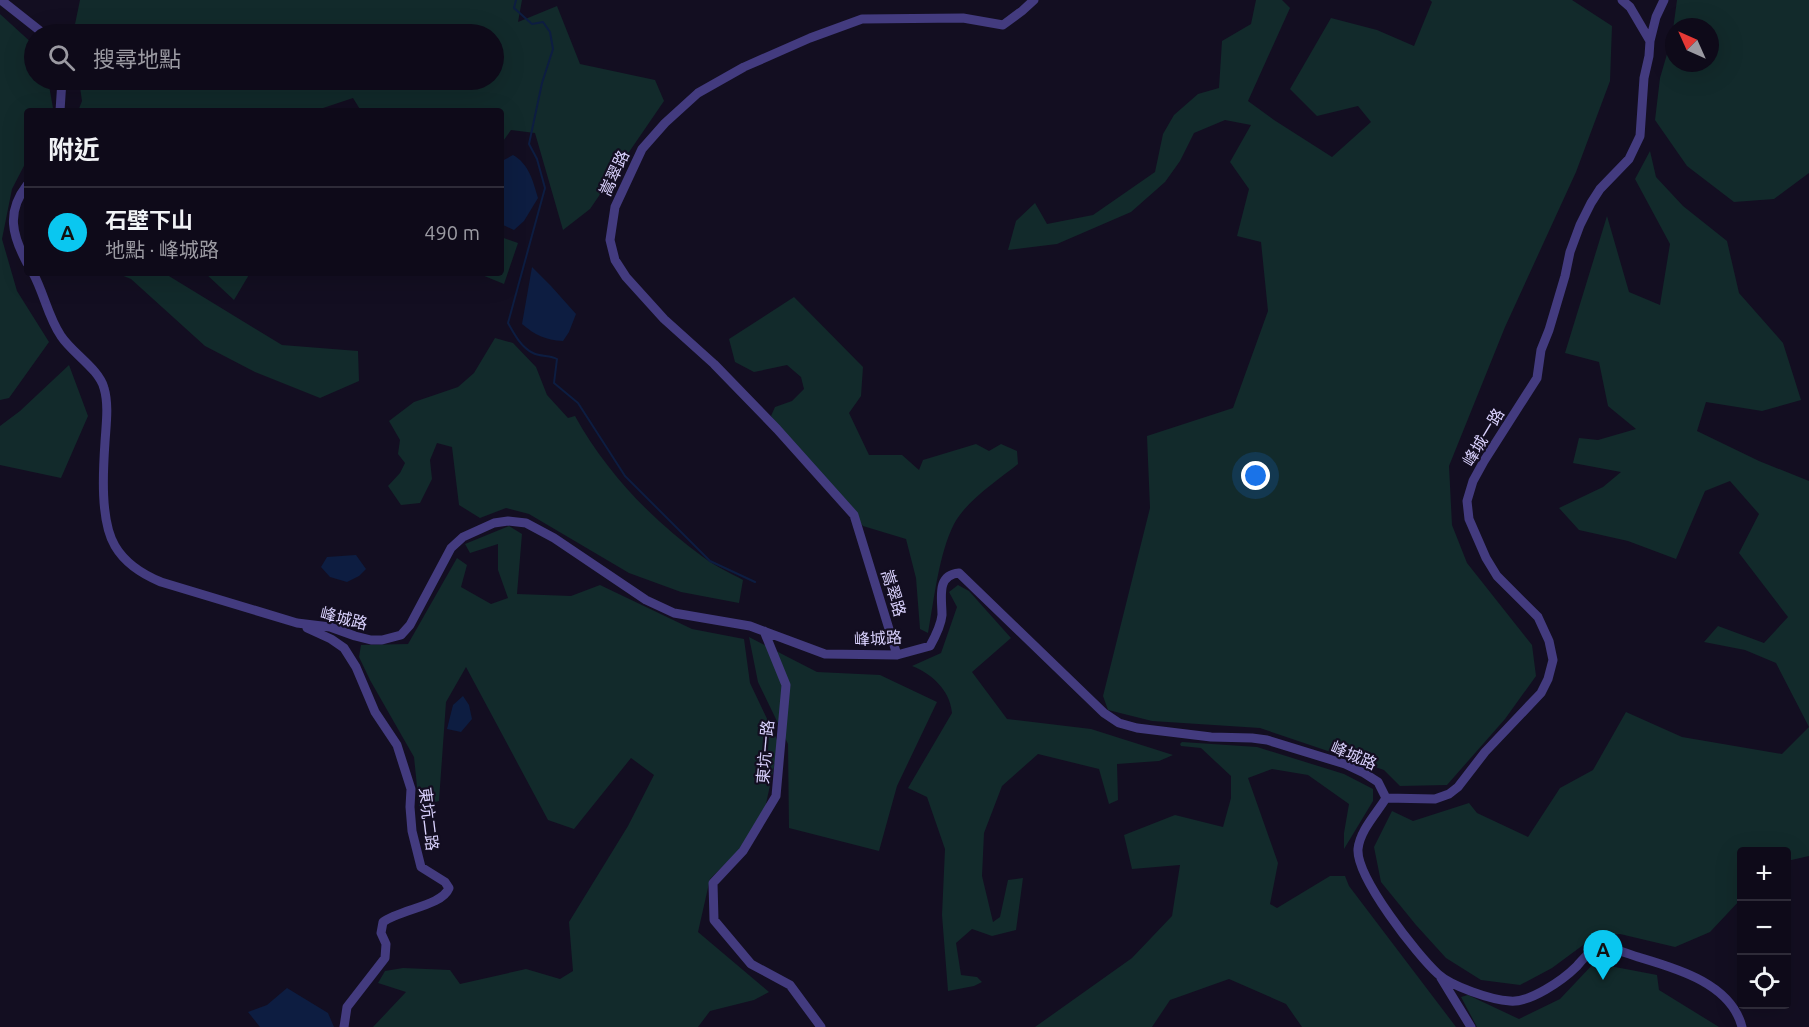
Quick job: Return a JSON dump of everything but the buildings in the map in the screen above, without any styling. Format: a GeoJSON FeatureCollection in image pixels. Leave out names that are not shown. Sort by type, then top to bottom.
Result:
{"type":"FeatureCollection","features":[{"type":"Feature","properties":{"kind":"street"},"geometry":{"type":"LineString","coordinates":[[1,0],[31,24]]}},
{"type":"Feature","properties":{"kind":"street","name":"嵩翠路"},"geometry":{"type":"LineString","coordinates":[[897,655],[854,514],[777,429],[714,364],[664,319],[626,277],[615,260],[610,240],[615,207],[642,149],[665,123],[698,93],[744,67],[810,38],[862,19],[963,18],[1003,24],[1034,0]]}},
{"type":"Feature","properties":{"kind":"street"},"geometry":{"type":"LineString","coordinates":[[1622,0],[1630,7],[1650,41]]}},
{"type":"Feature","properties":{"kind":"street","name":"峰城一路"},"geometry":{"type":"LineString","coordinates":[[1386,798],[1435,799],[1458,788],[1485,752],[1541,693],[1548,679],[1552,660],[1549,641],[1538,617],[1497,576],[1486,558],[1469,519],[1467,501],[1473,481],[1484,461],[1537,378],[1541,350],[1580,225],[1600,189],[1629,159],[1640,136],[1644,78],[1650,41],[1656,17],[1664,0]]}},
{"type":"Feature","properties":{"kind":"street"},"geometry":{"type":"LineString","coordinates":[[60,108],[61,90]]}},
{"type":"Feature","properties":{"kind":"street"},"geometry":{"type":"LineString","coordinates":[[24,189],[17,199],[13,211],[15,236],[24,256]]}},
{"type":"Feature","properties":{"kind":"street","name":"峰城路"},"geometry":{"type":"LineString","coordinates":[[34,276],[60,335],[76,355],[98,375],[104,387],[107,408],[103,461],[106,520],[115,546],[144,575],[297,623],[330,627],[370,640],[382,640],[401,635],[410,625],[451,548],[463,537],[494,523],[508,521],[526,523],[555,538],[645,600],[674,613],[750,626],[825,654],[897,655],[930,646],[937,634],[942,617],[940,600],[943,582],[951,574],[959,573],[1104,713],[1119,723],[1148,730],[1267,740],[1345,764],[1364,773],[1378,782],[1386,798]]}},
{"type":"Feature","properties":{"kind":"street","name":"東坑二路"},"geometry":{"type":"LineString","coordinates":[[297,623],[331,639],[344,648],[356,667],[375,712],[397,745],[406,770],[411,789],[412,831],[421,867],[445,882],[449,888],[447,894],[438,899],[393,915],[383,922],[381,933],[386,944],[385,958],[346,1008],[344,1027]]}},
{"type":"Feature","properties":{"kind":"street","name":"東坑一路"},"geometry":{"type":"LineString","coordinates":[[764,631],[786,685],[776,796],[743,851],[713,883],[714,920],[751,964],[790,985],[821,1027]]}},
{"type":"Feature","properties":{"kind":"street"},"geometry":{"type":"LineString","coordinates":[[1386,798],[1363,832],[1358,850],[1363,873],[1383,906],[1438,974],[1471,1027]]}},
{"type":"Feature","properties":{"kind":"street"},"geometry":{"type":"LineString","coordinates":[[1438,974],[1455,986],[1511,1001],[1533,996],[1576,967],[1586,956],[1598,949],[1611,948],[1684,972],[1714,988],[1734,1009],[1742,1027]]}},
{"type":"Feature","properties":{"kind":"green space"},"geometry":{"type":"Polygon","coordinates":[[[80,0],[522,0],[518,22],[557,6],[580,64],[655,80],[664,101],[590,209],[563,230],[535,133],[511,130],[504,140],[504,108],[359,108],[353,98],[323,108],[79,108],[82,101],[80,90],[504,90],[504,24],[75,24],[80,0]]]}},
{"type":"Feature","properties":{"kind":"green space"},"geometry":{"type":"Polygon","coordinates":[[[1256,0],[1282,0],[1290,8],[1248,101],[1332,157],[1371,122],[1358,106],[1317,116],[1290,89],[1331,18],[1377,30],[1414,46],[1432,2],[1430,0],[1572,0],[1612,26],[1610,81],[1576,172],[1505,327],[1449,466],[1452,525],[1467,563],[1532,645],[1536,676],[1505,719],[1447,785],[1400,786],[1384,770],[1260,728],[1152,721],[1108,710],[1103,696],[1150,508],[1147,436],[1233,408],[1268,311],[1261,242],[1237,236],[1249,189],[1230,162],[1251,125],[1225,120],[1194,133],[1180,161],[1165,182],[1131,212],[1057,244],[1008,250],[1016,221],[1035,203],[1047,224],[1093,215],[1155,172],[1163,134],[1174,115],[1198,94],[1219,88],[1222,41],[1251,24],[1256,0]]]}},
{"type":"Feature","properties":{"kind":"green space"},"geometry":{"type":"Polygon","coordinates":[[[1677,0],[1809,0],[1809,173],[1774,199],[1734,202],[1687,166],[1655,120],[1660,78],[1665,61],[1665,72],[1719,72],[1719,18],[1675,18],[1677,0]]]}},
{"type":"Feature","properties":{"kind":"green space"},"geometry":{"type":"Polygon","coordinates":[[[0,14],[24,36],[24,90],[50,90],[53,108],[24,108],[24,166],[12,189],[2,239],[17,291],[49,342],[9,398],[0,400],[0,14]]]}},
{"type":"Feature","properties":{"kind":"green space"},"geometry":{"type":"Polygon","coordinates":[[[1650,151],[1656,177],[1683,206],[1727,241],[1739,293],[1783,343],[1801,400],[1762,411],[1706,402],[1697,431],[1759,461],[1809,481],[1809,727],[1776,663],[1745,650],[1704,642],[1718,626],[1764,643],[1788,617],[1739,553],[1759,514],[1730,481],[1705,491],[1676,559],[1628,541],[1579,530],[1559,508],[1603,487],[1621,472],[1573,463],[1579,438],[1598,440],[1636,429],[1608,406],[1599,362],[1565,353],[1607,216],[1629,292],[1660,305],[1670,244],[1635,179],[1650,151]]]}},
{"type":"Feature","properties":{"kind":"green space"},"geometry":{"type":"Polygon","coordinates":[[[504,238],[518,243],[504,284],[484,276],[504,276],[504,238]]]}},
{"type":"Feature","properties":{"kind":"green space"},"geometry":{"type":"Polygon","coordinates":[[[124,276],[169,276],[282,345],[358,351],[359,381],[320,398],[255,372],[205,346],[131,279],[124,276]]]}},
{"type":"Feature","properties":{"kind":"green space"},"geometry":{"type":"Polygon","coordinates":[[[208,276],[248,276],[234,300],[208,276]]]}},
{"type":"Feature","properties":{"kind":"green space"},"geometry":{"type":"Polygon","coordinates":[[[794,297],[863,367],[861,396],[849,413],[869,455],[902,455],[919,470],[923,460],[976,444],[989,451],[1001,444],[1017,451],[1018,464],[974,499],[954,524],[944,549],[928,633],[920,629],[916,578],[906,539],[863,526],[771,416],[775,407],[792,401],[804,389],[801,377],[787,365],[754,372],[735,362],[729,339],[794,297]]]}},
{"type":"Feature","properties":{"kind":"green space"},"geometry":{"type":"Polygon","coordinates":[[[495,338],[513,343],[536,367],[547,395],[568,418],[575,416],[587,437],[615,475],[665,527],[703,557],[743,580],[739,603],[681,592],[629,573],[529,514],[506,508],[480,518],[459,505],[452,447],[437,443],[430,460],[432,479],[420,503],[401,505],[388,486],[400,473],[405,463],[398,454],[400,440],[389,421],[414,402],[458,387],[474,373],[495,338]]]}},
{"type":"Feature","properties":{"kind":"green space"},"geometry":{"type":"Polygon","coordinates":[[[69,365],[88,416],[61,478],[0,465],[0,426],[20,411],[69,365]]]}},
{"type":"Feature","properties":{"kind":"green space"},"geometry":{"type":"Polygon","coordinates":[[[509,526],[522,534],[517,594],[571,596],[600,585],[692,629],[744,639],[750,683],[779,744],[764,813],[739,850],[710,879],[698,932],[769,992],[754,1000],[710,1011],[698,1027],[373,1027],[406,992],[378,983],[385,971],[403,968],[450,970],[460,984],[526,969],[560,979],[573,971],[569,922],[628,826],[654,775],[631,758],[574,829],[548,820],[466,667],[446,702],[439,801],[419,806],[414,757],[359,657],[361,645],[408,644],[457,558],[467,565],[461,587],[491,604],[508,598],[498,570],[498,544],[470,553],[465,544],[509,526]]]}},
{"type":"Feature","properties":{"kind":"green space"},"geometry":{"type":"Polygon","coordinates":[[[958,585],[969,591],[1011,638],[972,672],[1007,719],[1091,729],[1173,755],[1159,761],[1117,764],[1118,800],[1109,804],[1099,769],[1038,754],[1002,786],[984,833],[982,876],[993,922],[1000,917],[1008,880],[1023,878],[1016,930],[992,936],[972,929],[956,943],[961,975],[977,977],[982,982],[974,986],[948,991],[942,915],[945,849],[927,797],[908,788],[952,713],[948,697],[939,684],[926,673],[912,666],[941,653],[957,607],[949,592],[958,585]]]}},
{"type":"Feature","properties":{"kind":"green space"},"geometry":{"type":"Polygon","coordinates":[[[749,637],[817,672],[880,675],[937,702],[897,786],[879,851],[789,828],[788,744],[758,682],[749,637]]]}},
{"type":"Feature","properties":{"kind":"green space"},"geometry":{"type":"Polygon","coordinates":[[[1626,712],[1682,737],[1782,754],[1809,727],[1809,856],[1791,860],[1791,847],[1737,847],[1737,903],[1710,932],[1675,947],[1620,934],[1594,937],[1552,968],[1520,985],[1481,980],[1446,958],[1381,882],[1374,847],[1392,811],[1413,821],[1469,803],[1477,813],[1528,837],[1560,788],[1593,770],[1626,712]]]}},
{"type":"Feature","properties":{"kind":"green space"},"geometry":{"type":"Polygon","coordinates":[[[1182,742],[1257,747],[1344,774],[1373,789],[1373,801],[1344,849],[1349,804],[1308,775],[1272,769],[1248,778],[1278,863],[1270,904],[1277,908],[1330,876],[1345,876],[1349,886],[1456,1027],[1302,1027],[1286,1004],[1229,979],[1170,1000],[1152,1027],[1035,1027],[1132,958],[1172,916],[1180,865],[1132,869],[1124,835],[1175,815],[1223,827],[1231,798],[1231,776],[1201,748],[1181,746],[1182,742]]]}},
{"type":"Feature","properties":{"kind":"green space"},"geometry":{"type":"Polygon","coordinates":[[[1594,963],[1657,975],[1659,990],[1719,1027],[1477,1027],[1461,997],[1468,995],[1519,1019],[1560,999],[1594,963]]]}},
{"type":"Feature","properties":{"kind":"water"},"geometry":{"type":"Polygon","coordinates":[[[513,155],[523,163],[532,179],[538,198],[524,221],[514,230],[504,225],[504,160],[513,155]]]}},
{"type":"Feature","properties":{"kind":"water"},"geometry":{"type":"Polygon","coordinates":[[[532,267],[576,314],[563,341],[541,336],[522,324],[532,267]]]}},
{"type":"Feature","properties":{"kind":"water"},"geometry":{"type":"Polygon","coordinates":[[[356,555],[366,569],[359,576],[347,582],[330,577],[321,567],[327,557],[356,555]]]}},
{"type":"Feature","properties":{"kind":"water"},"geometry":{"type":"Polygon","coordinates":[[[463,696],[469,705],[472,719],[461,732],[447,729],[453,705],[463,696]]]}},
{"type":"Feature","properties":{"kind":"water"},"geometry":{"type":"Polygon","coordinates":[[[287,988],[328,1013],[334,1027],[260,1027],[248,1012],[267,1005],[287,988]]]}},
{"type":"Feature","properties":{"kind":"waterway"},"geometry":{"type":"LineString","coordinates":[[516,0],[514,8],[532,24],[543,22],[550,32],[553,49],[542,83],[529,144],[537,159],[545,188],[508,323],[518,340],[529,350],[557,359],[554,383],[578,403],[625,476],[710,561],[755,582]]}},
{"type":"Feature","properties":{"kind":"place","name":"石壁下山"},"geometry":{"type":"Point","coordinates":[1603,980]}}]}
